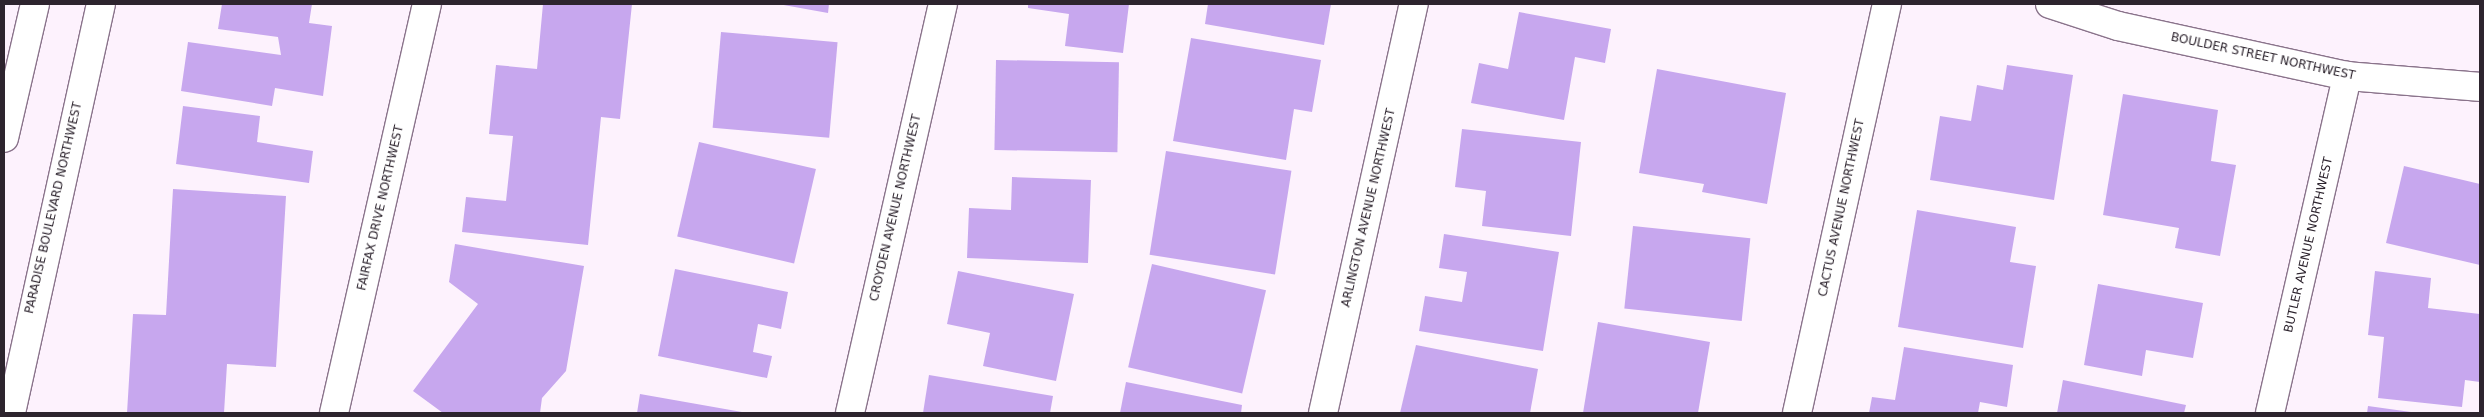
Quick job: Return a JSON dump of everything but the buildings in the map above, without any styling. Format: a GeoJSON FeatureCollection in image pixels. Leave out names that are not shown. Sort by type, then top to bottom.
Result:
{"type":"FeatureCollection","features":[{"type":"Feature","properties":{"kind":"street"},"geometry":{"type":"LineString","coordinates":[[4,138],[35,4]]}},
{"type":"Feature","properties":{"kind":"street","name":"PARADISE BOULEVARD NORTHWEST"},"geometry":{"type":"LineString","coordinates":[[11,413],[102,4]]}},
{"type":"Feature","properties":{"kind":"street","name":"FAIRFAX DRIVE NORTHWEST"},"geometry":{"type":"LineString","coordinates":[[334,413],[427,4]]}},
{"type":"Feature","properties":{"kind":"street","name":"CROYDEN AVENUE NORTHWEST"},"geometry":{"type":"LineString","coordinates":[[850,413],[943,4]]}},
{"type":"Feature","properties":{"kind":"street","name":"ARLINGTON AVENUE NORTHWEST"},"geometry":{"type":"LineString","coordinates":[[1323,413],[1414,4]]}},
{"type":"Feature","properties":{"kind":"street","name":"CACTUS AVENUE NORTHWEST"},"geometry":{"type":"LineString","coordinates":[[1798,413],[1887,4]]}},
{"type":"Feature","properties":{"kind":"street","name":"BOULDER STREET NORTHWEST"},"geometry":{"type":"LineString","coordinates":[[2050,4],[2118,26],[2347,76],[2480,87]]}},
{"type":"Feature","properties":{"kind":"street","name":"BUTLER AVENUE NORTHWEST"},"geometry":{"type":"LineString","coordinates":[[2270,413],[2347,76]]}}]}
